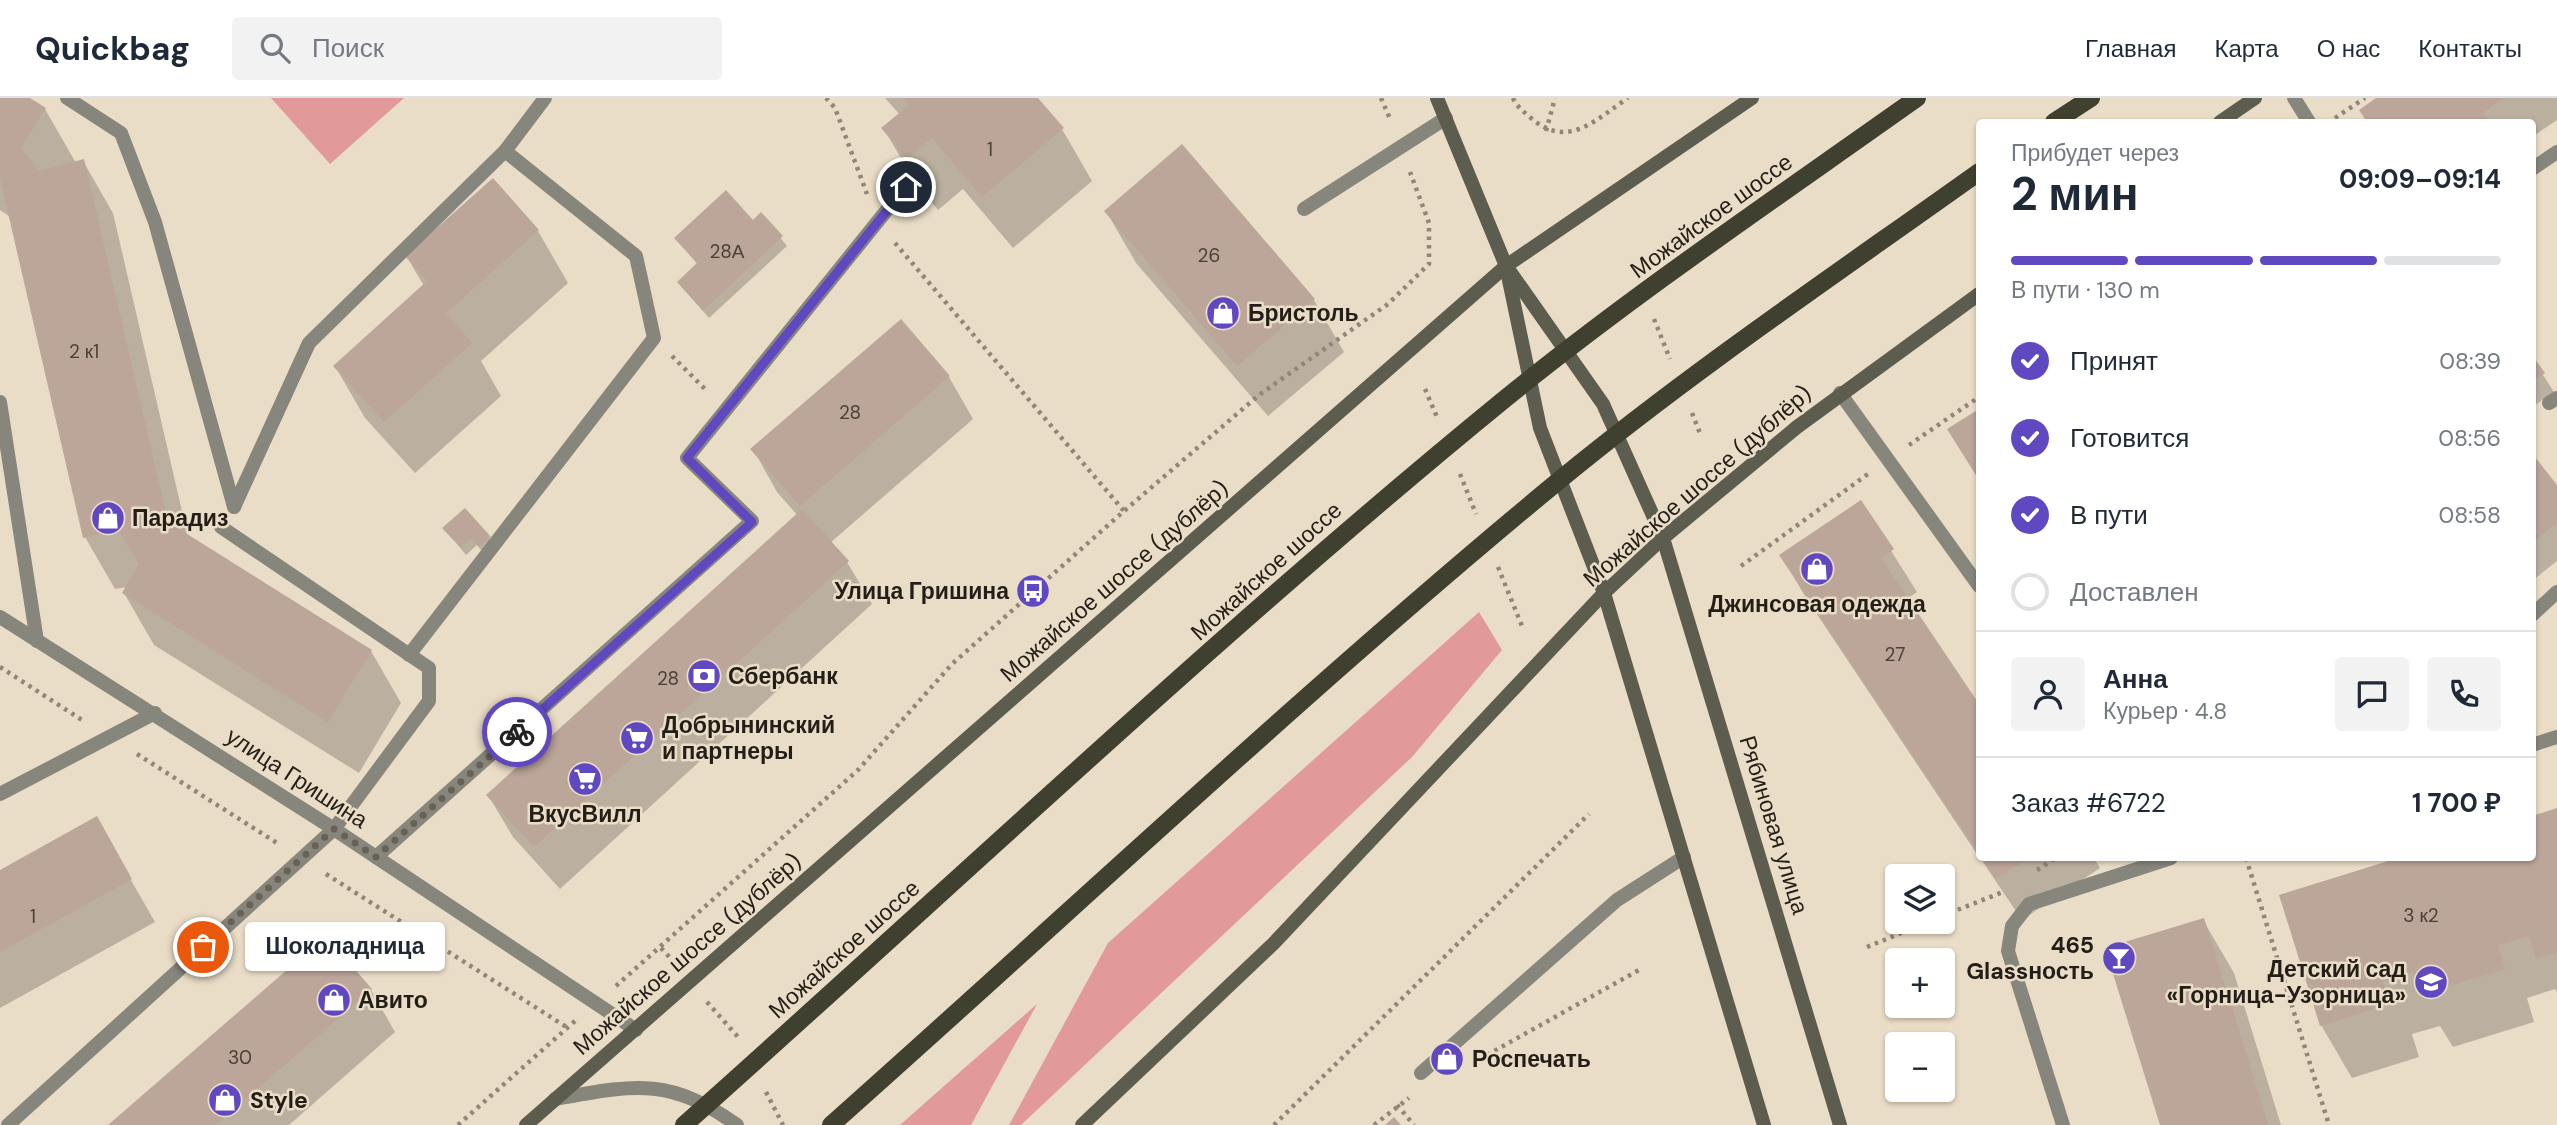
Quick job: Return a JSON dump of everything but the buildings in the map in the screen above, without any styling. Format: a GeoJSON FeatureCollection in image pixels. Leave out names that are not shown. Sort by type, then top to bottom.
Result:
{"type":"FeatureCollection","features":[{"type":"Feature","properties":{"kind":"main road"},"geometry":{"type":"LineString","coordinates":[[1437,98],[1506,266],[1540,428],[1604,593],[1764,1125]]}},
{"type":"Feature","properties":{"kind":"main road","name":"Можайское шоссе (дублёр)"},"geometry":{"type":"LineString","coordinates":[[526,1125],[1506,266],[1752,98]]}},
{"type":"Feature","properties":{"kind":"main road","name":"Можайское шоссе"},"geometry":{"type":"LineString","coordinates":[[684,1125],[1351,527],[1510,395],[1686,262],[1917,98]]}},
{"type":"Feature","properties":{"kind":"main road"},"geometry":{"type":"LineString","coordinates":[[2059,119],[2091,98]]}},
{"type":"Feature","properties":{"kind":"main road"},"geometry":{"type":"LineString","coordinates":[[2225,119],[2255,98]]}},
{"type":"Feature","properties":{"kind":"main road"},"geometry":{"type":"LineString","coordinates":[[831,1125],[1401,614],[1555,484],[1743,341],[1976,174]]}},
{"type":"Feature","properties":{"kind":"main road","name":"Рябиновая улица"},"geometry":{"type":"LineString","coordinates":[[1506,266],[1603,404],[1663,538],[1840,1125]]}},
{"type":"Feature","properties":{"kind":"main road","name":"Можайское шоссе (дублёр)"},"geometry":{"type":"LineString","coordinates":[[1082,1125],[1273,943],[1604,593],[1663,538],[1840,393],[1976,296]]}},
{"type":"Feature","properties":{"kind":"street"},"geometry":{"type":"LineString","coordinates":[[66,98],[121,133],[155,222],[234,507],[309,343],[505,151],[545,98]]}},
{"type":"Feature","properties":{"kind":"street"},"geometry":{"type":"LineString","coordinates":[[2294,98],[2307,119]]}},
{"type":"Feature","properties":{"kind":"street"},"geometry":{"type":"LineString","coordinates":[[1304,209],[1446,118]]}},
{"type":"Feature","properties":{"kind":"street"},"geometry":{"type":"LineString","coordinates":[[409,655],[654,338],[636,256],[505,151]]}},
{"type":"Feature","properties":{"kind":"street"},"geometry":{"type":"LineString","coordinates":[[2536,166],[2557,152]]}},
{"type":"Feature","properties":{"kind":"street"},"geometry":{"type":"LineString","coordinates":[[376,857],[752,522],[687,458],[920,169]]}},
{"type":"Feature","properties":{"kind":"street"},"geometry":{"type":"LineString","coordinates":[[1840,393],[1976,582]]}},
{"type":"Feature","properties":{"kind":"street"},"geometry":{"type":"LineString","coordinates":[[0,402],[37,641]]}},
{"type":"Feature","properties":{"kind":"street"},"geometry":{"type":"LineString","coordinates":[[8,1125],[334,829],[429,701],[429,668],[221,527]]}},
{"type":"Feature","properties":{"kind":"street"},"geometry":{"type":"LineString","coordinates":[[2536,611],[2557,592]]}},
{"type":"Feature","properties":{"kind":"street","name":"улица Гришина"},"geometry":{"type":"LineString","coordinates":[[0,617],[334,829],[636,1030]]}},
{"type":"Feature","properties":{"kind":"street"},"geometry":{"type":"LineString","coordinates":[[0,794],[155,713]]}},
{"type":"Feature","properties":{"kind":"street"},"geometry":{"type":"LineString","coordinates":[[2536,744],[2557,737]]}},
{"type":"Feature","properties":{"kind":"street"},"geometry":{"type":"LineString","coordinates":[[1421,1073],[1617,900],[1684,857]]}},
{"type":"Feature","properties":{"kind":"street"},"geometry":{"type":"LineString","coordinates":[[2063,1125],[2008,951],[2012,926],[2029,904],[2162,861]]}},
{"type":"Feature","properties":{"kind":"street"},"geometry":{"type":"LineString","coordinates":[[555,1099],[615,1088],[661,1088],[703,1101],[737,1125]]}},
{"type":"Feature","properties":{"kind":"path"},"geometry":{"type":"LineString","coordinates":[[826,98],[835,108],[877,222],[1124,511]]}},
{"type":"Feature","properties":{"kind":"path"},"geometry":{"type":"LineString","coordinates":[[458,1125],[661,948],[858,770],[952,664],[1124,511],[1259,395],[1388,304],[1429,264],[1429,223],[1381,98]]}},
{"type":"Feature","properties":{"kind":"path"},"geometry":{"type":"LineString","coordinates":[[1513,98],[1516,106],[1546,131],[1577,132],[1628,98]]}},
{"type":"Feature","properties":{"kind":"path"},"geometry":{"type":"LineString","coordinates":[[1546,131],[1555,98]]}},
{"type":"Feature","properties":{"kind":"path"},"geometry":{"type":"LineString","coordinates":[[2333,119],[2365,98]]}},
{"type":"Feature","properties":{"kind":"path"},"geometry":{"type":"LineString","coordinates":[[1650,308],[1675,372]]}},
{"type":"Feature","properties":{"kind":"path"},"geometry":{"type":"LineString","coordinates":[[654,338],[726,409]]}},
{"type":"Feature","properties":{"kind":"path"},"geometry":{"type":"LineString","coordinates":[[1425,388],[1440,426]]}},
{"type":"Feature","properties":{"kind":"path"},"geometry":{"type":"LineString","coordinates":[[1741,566],[1976,399]]}},
{"type":"Feature","properties":{"kind":"path"},"geometry":{"type":"LineString","coordinates":[[1691,410],[1701,436]]}},
{"type":"Feature","properties":{"kind":"path"},"geometry":{"type":"LineString","coordinates":[[1456,464],[1481,526]]}},
{"type":"Feature","properties":{"kind":"path"},"geometry":{"type":"LineString","coordinates":[[1497,564],[1522,626]]}},
{"type":"Feature","properties":{"kind":"path"},"geometry":{"type":"LineString","coordinates":[[1274,1125],[1589,814]]}},
{"type":"Feature","properties":{"kind":"path"},"geometry":{"type":"LineString","coordinates":[[2247,861],[2329,1125]]}},
{"type":"Feature","properties":{"kind":"path"},"geometry":{"type":"LineString","coordinates":[[1955,911],[1978,902]]}},
{"type":"Feature","properties":{"kind":"path"},"geometry":{"type":"LineString","coordinates":[[1867,947],[1899,934]]}},
{"type":"Feature","properties":{"kind":"path"},"geometry":{"type":"LineString","coordinates":[[661,948],[740,1040]]}},
{"type":"Feature","properties":{"kind":"path"},"geometry":{"type":"LineString","coordinates":[[1482,1058],[1639,970]]}},
{"type":"Feature","properties":{"kind":"path"},"geometry":{"type":"LineString","coordinates":[[764,1089],[783,1125]]}},
{"type":"Feature","properties":{"kind":"path"},"geometry":{"type":"LineString","coordinates":[[1374,1125],[1397,1105],[1421,1091]]}},
{"type":"Feature","properties":{"kind":"path"},"geometry":{"type":"LineString","coordinates":[[1397,1105],[1414,1125]]}},
{"type":"Feature","properties":{"kind":"shaded area"},"geometry":{"type":"Polygon","coordinates":[[[271,98],[404,98],[330,164],[271,98]]]}},
{"type":"Feature","properties":{"kind":"shaded area"},"geometry":{"type":"Polygon","coordinates":[[[1479,612],[1502,650],[1412,757],[1021,1125],[1009,1125],[1108,943],[1479,612]]]}},
{"type":"Feature","properties":{"kind":"shaded area"},"geometry":{"type":"Polygon","coordinates":[[[1037,1004],[971,1125],[900,1125],[1037,1004]]]}},
{"type":"Feature","properties":{"kind":"way so far"},"geometry":{"type":"LineString","coordinates":[[203,947],[334,829],[376,857],[517,732]]}},
{"type":"Feature","properties":{"kind":"place","name":"Бристоль"},"geometry":{"type":"Point","coordinates":[1223,313]}},
{"type":"Feature","properties":{"kind":"place","name":"Парадиз"},"geometry":{"type":"Point","coordinates":[108,518]}},
{"type":"Feature","properties":{"kind":"place","name":"Джинсовая одежда"},"geometry":{"type":"Point","coordinates":[1817,569]}},
{"type":"Feature","properties":{"kind":"place","name":"Улица Гришина"},"geometry":{"type":"Point","coordinates":[1033,591]}},
{"type":"Feature","properties":{"kind":"place","name":"Сбербанк"},"geometry":{"type":"Point","coordinates":[704,676]}},
{"type":"Feature","properties":{"kind":"place","name":"Добрынинский и партнеры"},"geometry":{"type":"Point","coordinates":[637,738]}},
{"type":"Feature","properties":{"kind":"place","name":"ВкусВилл"},"geometry":{"type":"Point","coordinates":[585,779]}},
{"type":"Feature","properties":{"kind":"place","name":"Шоколадница"},"geometry":{"type":"Point","coordinates":[203,947]}},
{"type":"Feature","properties":{"kind":"place","name":"465 Glassность"},"geometry":{"type":"Point","coordinates":[2119,958]}},
{"type":"Feature","properties":{"kind":"place","name":"Детский сад «Горница-Узорница»"},"geometry":{"type":"Point","coordinates":[2431,982]}},
{"type":"Feature","properties":{"kind":"place","name":"Авито"},"geometry":{"type":"Point","coordinates":[334,1000]}},
{"type":"Feature","properties":{"kind":"place","name":"Роспечать"},"geometry":{"type":"Point","coordinates":[1447,1059]}},
{"type":"Feature","properties":{"kind":"place","name":"Style"},"geometry":{"type":"Point","coordinates":[225,1100]}},
{"type":"Feature","properties":{"kind":"route"},"geometry":{"type":"LineString","coordinates":[[517,732],[752,522],[687,458],[906,187]]}}]}
